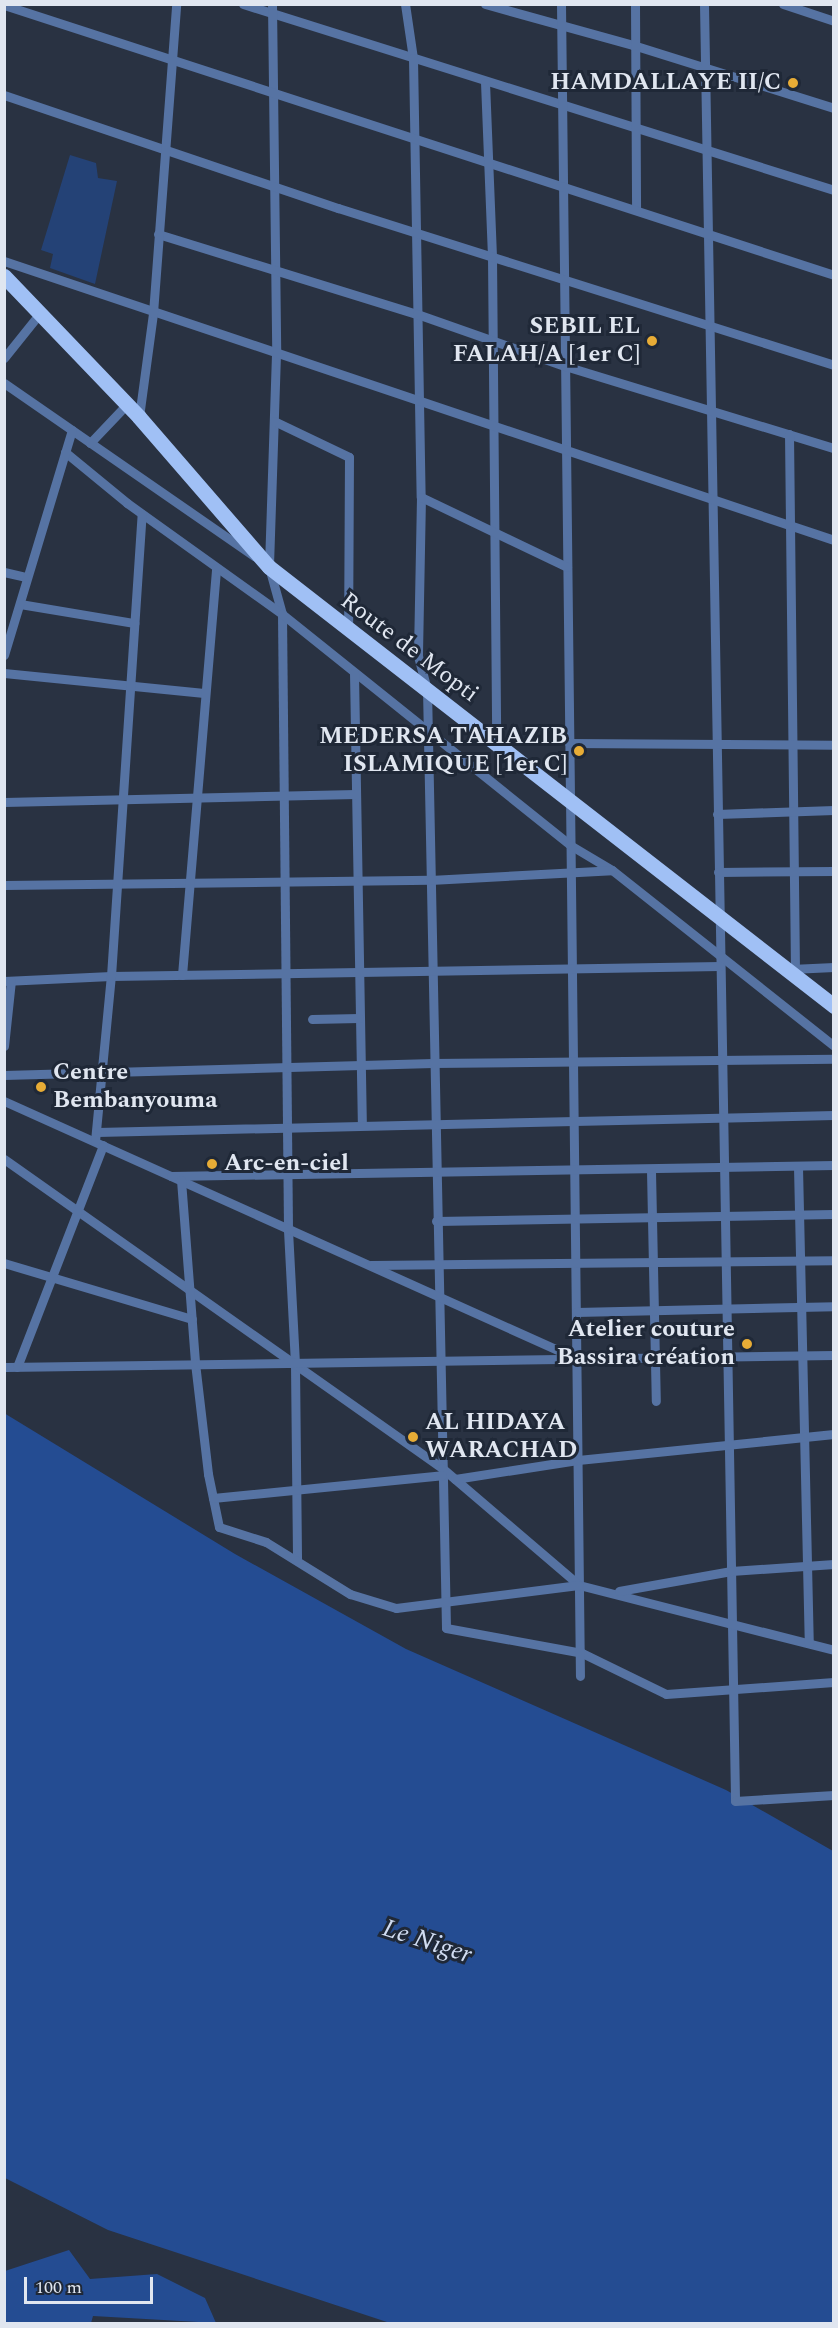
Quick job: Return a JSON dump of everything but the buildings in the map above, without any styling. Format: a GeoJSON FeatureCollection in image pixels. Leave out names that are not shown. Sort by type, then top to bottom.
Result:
{"type":"FeatureCollection","features":[{"type":"Feature","properties":{"kind":"highway","name":"Route de Mopti"},"geometry":{"type":"LineString","coordinates":[[4,276],[139,417],[269,567],[348,632],[496,741],[570,802],[791,969],[834,1006]]}},
{"type":"Feature","properties":{"kind":"street"},"geometry":{"type":"LineString","coordinates":[[139,417],[153,313],[176,4]]}},
{"type":"Feature","properties":{"kind":"street"},"geometry":{"type":"LineString","coordinates":[[243,4],[272,9],[562,108],[834,190]]}},
{"type":"Feature","properties":{"kind":"street"},"geometry":{"type":"LineString","coordinates":[[405,4],[413,58],[421,497],[418,656],[427,689],[446,1628],[582,1653],[666,1694],[834,1682]]}},
{"type":"Feature","properties":{"kind":"street"},"geometry":{"type":"LineString","coordinates":[[485,4],[561,28],[633,45],[834,108]]}},
{"type":"Feature","properties":{"kind":"street"},"geometry":{"type":"LineString","coordinates":[[561,4],[576,1358],[582,1653],[580,1676]]}},
{"type":"Feature","properties":{"kind":"street"},"geometry":{"type":"LineString","coordinates":[[635,4],[633,45],[636,210]]}},
{"type":"Feature","properties":{"kind":"street"},"geometry":{"type":"LineString","coordinates":[[704,4],[725,1261],[735,1689],[735,1801],[834,1795]]}},
{"type":"Feature","properties":{"kind":"street"},"geometry":{"type":"LineString","coordinates":[[783,4],[834,21]]}},
{"type":"Feature","properties":{"kind":"street"},"geometry":{"type":"LineString","coordinates":[[4,5],[834,275]]}},
{"type":"Feature","properties":{"kind":"street"},"geometry":{"type":"LineString","coordinates":[[272,9],[276,354],[269,567],[282,614],[288,974],[288,1230],[295,1365],[297,1558]]}},
{"type":"Feature","properties":{"kind":"street"},"geometry":{"type":"LineString","coordinates":[[485,82],[492,256],[496,741]]}},
{"type":"Feature","properties":{"kind":"street"},"geometry":{"type":"LineString","coordinates":[[4,95],[165,151],[834,365]]}},
{"type":"Feature","properties":{"kind":"street"},"geometry":{"type":"LineString","coordinates":[[158,234],[417,314],[565,366],[834,448]]}},
{"type":"Feature","properties":{"kind":"street"},"geometry":{"type":"LineString","coordinates":[[4,261],[494,426],[566,453],[712,498],[834,540]]}},
{"type":"Feature","properties":{"kind":"street"},"geometry":{"type":"LineString","coordinates":[[4,358],[40,314]]}},
{"type":"Feature","properties":{"kind":"street"},"geometry":{"type":"LineString","coordinates":[[4,383],[269,567]]}},
{"type":"Feature","properties":{"kind":"street"},"geometry":{"type":"LineString","coordinates":[[90,443],[127,404]]}},
{"type":"Feature","properties":{"kind":"street"},"geometry":{"type":"LineString","coordinates":[[274,421],[349,457],[348,632]]}},
{"type":"Feature","properties":{"kind":"street"},"geometry":{"type":"LineString","coordinates":[[4,655],[72,430]]}},
{"type":"Feature","properties":{"kind":"street"},"geometry":{"type":"LineString","coordinates":[[789,434],[793,872],[791,969],[834,967]]}},
{"type":"Feature","properties":{"kind":"street"},"geometry":{"type":"LineString","coordinates":[[65,452],[142,514],[282,614],[570,845],[612,870],[720,961],[834,1046]]}},
{"type":"Feature","properties":{"kind":"street"},"geometry":{"type":"LineString","coordinates":[[421,497],[567,567]]}},
{"type":"Feature","properties":{"kind":"street"},"geometry":{"type":"LineString","coordinates":[[17,1367],[78,1211],[98,1139],[142,514]]}},
{"type":"Feature","properties":{"kind":"street"},"geometry":{"type":"LineString","coordinates":[[182,975],[216,568]]}},
{"type":"Feature","properties":{"kind":"street"},"geometry":{"type":"LineString","coordinates":[[4,572],[26,577]]}},
{"type":"Feature","properties":{"kind":"street"},"geometry":{"type":"LineString","coordinates":[[20,604],[134,623]]}},
{"type":"Feature","properties":{"kind":"street"},"geometry":{"type":"LineString","coordinates":[[4,614],[15,617]]}},
{"type":"Feature","properties":{"kind":"street"},"geometry":{"type":"LineString","coordinates":[[4,673],[204,693]]}},
{"type":"Feature","properties":{"kind":"street"},"geometry":{"type":"LineString","coordinates":[[354,673],[359,1066],[362,1124]]}},
{"type":"Feature","properties":{"kind":"street"},"geometry":{"type":"LineString","coordinates":[[569,743],[834,745]]}},
{"type":"Feature","properties":{"kind":"street"},"geometry":{"type":"LineString","coordinates":[[4,802],[356,794]]}},
{"type":"Feature","properties":{"kind":"street"},"geometry":{"type":"LineString","coordinates":[[717,814],[834,810]]}},
{"type":"Feature","properties":{"kind":"street"},"geometry":{"type":"LineString","coordinates":[[4,885],[430,880],[612,870]]}},
{"type":"Feature","properties":{"kind":"street"},"geometry":{"type":"LineString","coordinates":[[718,872],[834,871]]}},
{"type":"Feature","properties":{"kind":"street"},"geometry":{"type":"LineString","coordinates":[[4,1046],[8,981],[111,976],[572,969],[720,961]]}},
{"type":"Feature","properties":{"kind":"street"},"geometry":{"type":"LineString","coordinates":[[312,1019],[359,1018]]}},
{"type":"Feature","properties":{"kind":"street"},"geometry":{"type":"LineString","coordinates":[[4,1076],[102,1070],[288,1068],[433,1063],[834,1059]]}},
{"type":"Feature","properties":{"kind":"street"},"geometry":{"type":"LineString","coordinates":[[4,1101],[98,1139],[171,1176],[438,1299],[576,1358]]}},
{"type":"Feature","properties":{"kind":"street"},"geometry":{"type":"LineString","coordinates":[[98,1139],[362,1124],[834,1115]]}},
{"type":"Feature","properties":{"kind":"street"},"geometry":{"type":"LineString","coordinates":[[4,1159],[442,1472],[455,1479],[579,1585]]}},
{"type":"Feature","properties":{"kind":"street"},"geometry":{"type":"LineString","coordinates":[[171,1176],[724,1170],[834,1165]]}},
{"type":"Feature","properties":{"kind":"street"},"geometry":{"type":"LineString","coordinates":[[798,1167],[809,1643]]}},
{"type":"Feature","properties":{"kind":"street"},"geometry":{"type":"LineString","coordinates":[[651,1171],[656,1401]]}},
{"type":"Feature","properties":{"kind":"street"},"geometry":{"type":"LineString","coordinates":[[180,1180],[195,1363],[219,1527],[266,1542],[297,1558],[350,1594],[374,1604],[396,1608],[445,1600],[579,1585],[732,1622],[834,1650]]}},
{"type":"Feature","properties":{"kind":"street"},"geometry":{"type":"LineString","coordinates":[[436,1221],[834,1214]]}},
{"type":"Feature","properties":{"kind":"street"},"geometry":{"type":"LineString","coordinates":[[366,1265],[575,1266],[834,1260]]}},
{"type":"Feature","properties":{"kind":"street"},"geometry":{"type":"LineString","coordinates":[[4,1263],[192,1320]]}},
{"type":"Feature","properties":{"kind":"street"},"geometry":{"type":"LineString","coordinates":[[576,1312],[834,1306]]}},
{"type":"Feature","properties":{"kind":"street"},"geometry":{"type":"LineString","coordinates":[[6,1367],[195,1363],[295,1365],[440,1359],[834,1355]]}},
{"type":"Feature","properties":{"kind":"street"},"geometry":{"type":"LineString","coordinates":[[455,1479],[578,1460],[834,1434]]}},
{"type":"Feature","properties":{"kind":"street"},"geometry":{"type":"LineString","coordinates":[[213,1498],[442,1472]]}},
{"type":"Feature","properties":{"kind":"street"},"geometry":{"type":"LineString","coordinates":[[614,1592],[731,1571],[834,1564]]}},
{"type":"Feature","properties":{"kind":"shaded area"},"geometry":{"type":"Polygon","coordinates":[[[70,155],[96,163],[98,178],[117,181],[95,284],[50,268],[53,254],[41,250],[70,155]]]}},
{"type":"Feature","properties":{"kind":"water","name":"Le Niger"},"geometry":{"type":"Polygon","coordinates":[[[4,1413],[235,1554],[406,1649],[726,1790],[833,1851],[833,2323],[390,2323],[108,2230],[5,2178],[4,1413]]]}},
{"type":"Feature","properties":{"kind":"water"},"geometry":{"type":"Polygon","coordinates":[[[69,2250],[90,2279],[157,2274],[205,2298],[216,2323],[93,2316],[91,2323],[5,2323],[5,2271],[69,2250]]]}},
{"type":"Feature","properties":{"kind":"place","name":"HAMDALLAYE II/C"},"geometry":{"type":"Point","coordinates":[793,83]}},
{"type":"Feature","properties":{"kind":"place","name":"SEBIL EL FALAH/A [1er C]"},"geometry":{"type":"Point","coordinates":[652,341]}},
{"type":"Feature","properties":{"kind":"place","name":"MEDERSA TAHAZIB ISLAMIQUE [1er C]"},"geometry":{"type":"Point","coordinates":[579,751]}},
{"type":"Feature","properties":{"kind":"place","name":"Centre Bembanyouma"},"geometry":{"type":"Point","coordinates":[41,1087]}},
{"type":"Feature","properties":{"kind":"place","name":"Arc-en-ciel"},"geometry":{"type":"Point","coordinates":[212,1164]}},
{"type":"Feature","properties":{"kind":"place","name":"Atelier couture Bassira création"},"geometry":{"type":"Point","coordinates":[747,1344]}},
{"type":"Feature","properties":{"kind":"place","name":"AL HIDAYA WARACHAD"},"geometry":{"type":"Point","coordinates":[413,1437]}}]}
